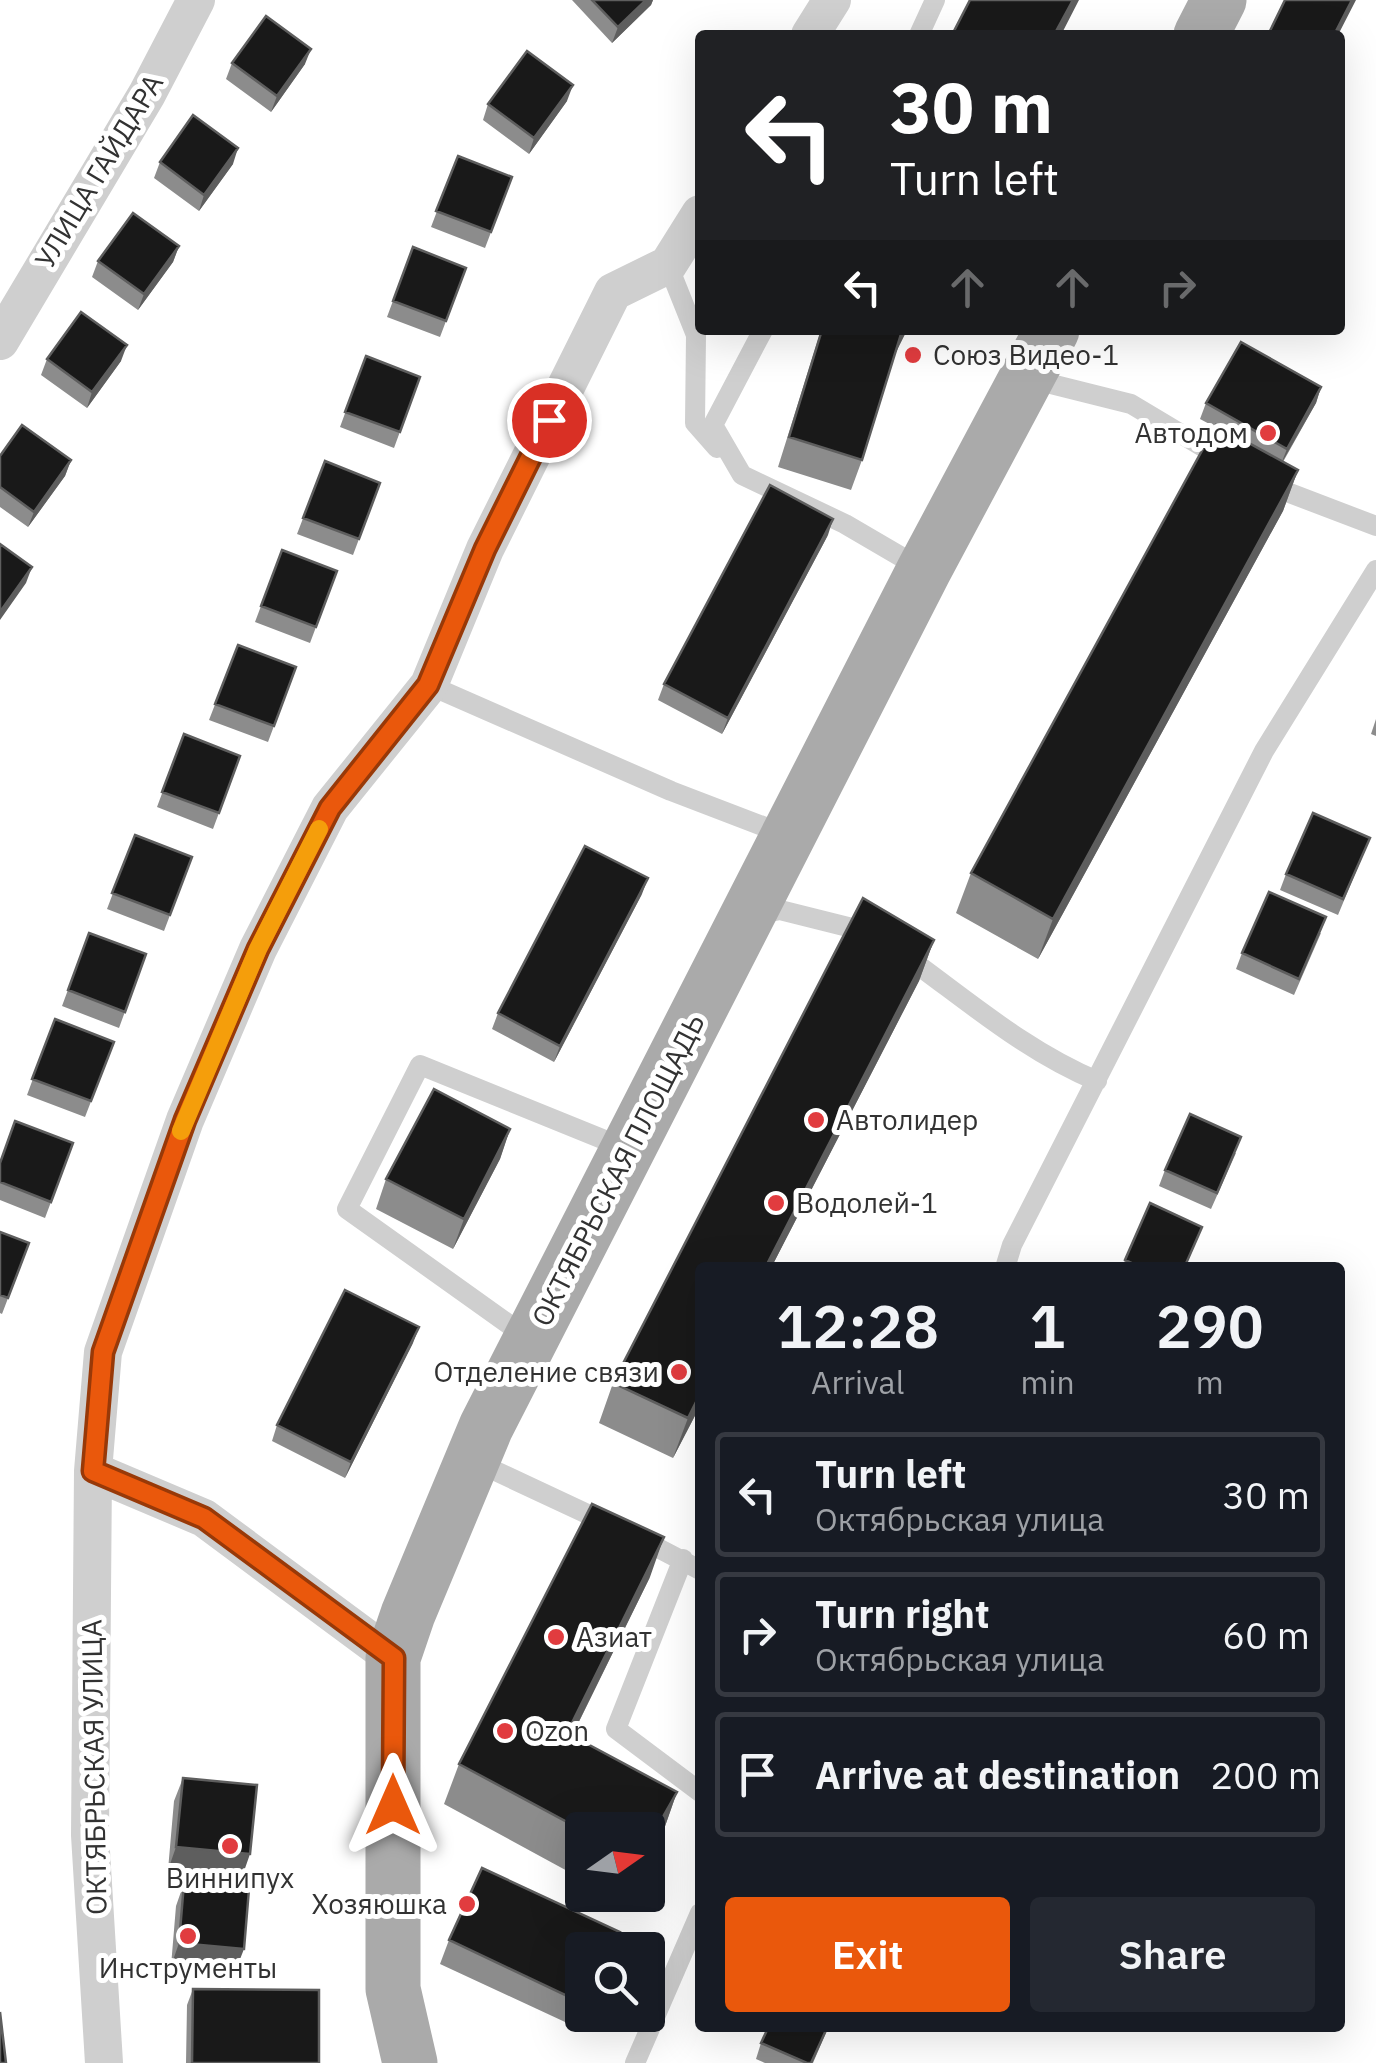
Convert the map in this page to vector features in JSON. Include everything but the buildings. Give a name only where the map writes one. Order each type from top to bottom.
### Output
[{"type":"main road","points":[[1204,30],[1219,0]]},
{"type":"main road","name":"ОКТЯБРЬСКАЯ ПЛОЩАДЬ","points":[[410,2063],[393,1989],[394,1658],[408,1614],[472,1460],[530,1340],[924,570],[1050,335]]},
{"type":"street","name":"УЛИЦА ГАЙДАРА","points":[[0,340],[147,94],[196,0]]},
{"type":"street","points":[[813,30],[832,0]]},
{"type":"street","points":[[668,265],[695,222]]},
{"type":"street","name":"ОКТЯБРЬСКАЯ УЛИЦА","points":[[104,2063],[90,1835],[93,1471],[103,1352],[185,1120],[258,949],[330,808],[428,685],[485,549],[613,292],[668,265]]},
{"type":"street","points":[[93,1471],[204,1518],[394,1658]]},
{"type":"lane","points":[[921,30],[936,0]]},
{"type":"lane","points":[[668,265],[695,332]]},
{"type":"lane","points":[[696,335],[695,423],[742,475],[846,524],[924,570]]},
{"type":"lane","points":[[742,475],[713,425],[760,335]]},
{"type":"lane","points":[[1028,379],[1131,404],[1262,482],[1376,526]]},
{"type":"lane","points":[[1006,1262],[1264,751],[1376,570]]},
{"type":"lane","points":[[428,685],[788,836]]},
{"type":"lane","points":[[748,917],[780,910],[874,933],[1006,1032],[1062,1067],[1097,1081]]},
{"type":"lane","points":[[530,1340],[348,1209],[420,1065],[628,1149]]},
{"type":"lane","points":[[472,1460],[691,1565],[616,1729],[695,1788]]},
{"type":"lane","points":[[636,2063],[695,1925]]},
{"type":"slow traffic","points":[[181,1131],[258,949],[319,829]]},
{"type":"place","name":"Союз Видео-1","points":[[913,355]]},
{"type":"place","name":"Автодом","points":[[1268,433]]},
{"type":"place","name":"Автолидер","points":[[816,1120]]},
{"type":"place","name":"Водолей-1","points":[[776,1203]]},
{"type":"place","name":"Отделение связи","points":[[679,1372]]},
{"type":"place","name":"Азиат","points":[[556,1637]]},
{"type":"place","name":"Ozon","points":[[505,1731]]},
{"type":"place","name":"Виннипух","points":[[230,1846]]},
{"type":"place","name":"Хозяюшка","points":[[467,1904]]},
{"type":"place","name":"Инструменты","points":[[188,1936]]},
{"type":"route","points":[[393,1805],[394,1658],[204,1518],[93,1471],[103,1352],[185,1120],[258,949],[330,808],[428,685],[485,549],[549,420]]}]
